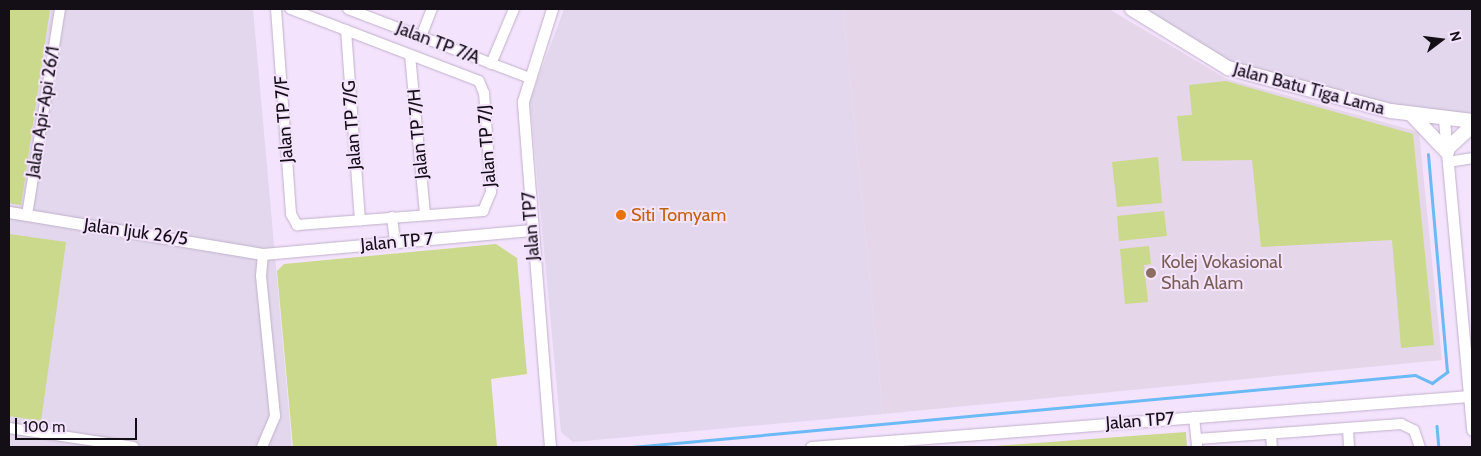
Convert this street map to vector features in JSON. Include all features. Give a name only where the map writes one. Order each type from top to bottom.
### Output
[{"type":"main road","name":"Jalan Batu Tiga Lama","points":[[1132,9],[1228,68],[1412,115],[1472,122]]},
{"type":"main road","points":[[1412,115],[1447,154],[1472,126]]},
{"type":"street","name":"Jalan Api-Api 26/1","points":[[28,215],[60,9]]},
{"type":"street","name":"Jalan TP 7/F","points":[[276,9],[291,214],[300,226],[360,220]]},
{"type":"street","points":[[290,9],[410,55]]},
{"type":"street","name":"Jalan TP 7/A","points":[[350,9],[527,78]]},
{"type":"street","points":[[421,37],[432,9]]},
{"type":"street","points":[[491,64],[514,9]]},
{"type":"street","name":"Jalan TP7","points":[[550,447],[522,101],[527,78],[552,9]]},
{"type":"street","name":"Jalan TP 7/G","points":[[346,30],[360,220]]},
{"type":"street","name":"Jalan TP 7/J","points":[[410,55],[479,81],[484,93],[491,192],[483,211],[425,214]]},
{"type":"street","name":"Jalan TP 7/H","points":[[410,55],[425,214]]},
{"type":"street","points":[[1444,120],[1470,390],[1472,430]]},
{"type":"street","points":[[1447,154],[1472,158]]},
{"type":"street","name":"Jalan Ijuk 26/5","points":[[9,212],[263,254]]},
{"type":"street","points":[[360,220],[425,214]]},
{"type":"street","points":[[392,217],[395,242]]},
{"type":"street","name":"Jalan TP 7","points":[[263,254],[531,230]]},
{"type":"street","points":[[262,447],[275,416],[261,276],[263,254]]},
{"type":"street","name":"Jalan TP7","points":[[811,447],[870,445],[901,440],[1194,417],[1470,390]]},
{"type":"street","points":[[1194,417],[1197,443],[1271,434],[1401,424],[1414,430],[1420,447]]},
{"type":"street","points":[[9,428],[134,447]]},
{"type":"street","points":[[1348,428],[1350,447]]},
{"type":"street","points":[[1271,434],[1272,447]]},
{"type":"street","points":[[890,447],[901,440]]},
{"type":"shaded area","points":[[9,9],[253,9],[292,447],[9,447]]},
{"type":"shaded area","points":[[564,9],[843,9],[883,414],[573,442],[561,432],[530,100]]},
{"type":"shaded area","name":"Kolej Vokasional Shah Alam","points":[[843,9],[1109,9],[1227,79],[1419,132],[1442,360],[883,414]]},
{"type":"shaded area","points":[[1127,9],[1472,9],[1472,125],[1430,125],[1226,71]]},
{"type":"green space","points":[[9,9],[50,9],[21,205],[9,203]]},
{"type":"green space","points":[[1226,81],[1413,134],[1434,345],[1401,348],[1392,240],[1261,247],[1252,160],[1182,161],[1177,116],[1192,115],[1189,85]]},
{"type":"green space","points":[[1158,157],[1162,203],[1117,207],[1112,162]]},
{"type":"green space","points":[[1164,211],[1167,236],[1119,241],[1117,216]]},
{"type":"green space","points":[[9,234],[66,242],[41,421],[9,416]]},
{"type":"green space","points":[[496,244],[517,258],[527,374],[491,379],[497,447],[293,447],[277,271],[284,264]]},
{"type":"green space","points":[[1149,246],[1151,264],[1144,265],[1148,302],[1125,304],[1120,249]]},
{"type":"green space","points":[[1186,432],[1187,447],[981,447]]},
{"type":"waterway","points":[[632,447],[1415,375],[1432,383],[1447,372],[1428,155]]},
{"type":"waterway","points":[[1437,426],[1439,447]]},
{"type":"place","name":"Siti Tomyam","points":[[621,215]]},
{"type":"place","name":"Kolej Vokasional Shah Alam","points":[[1151,273]]}]
